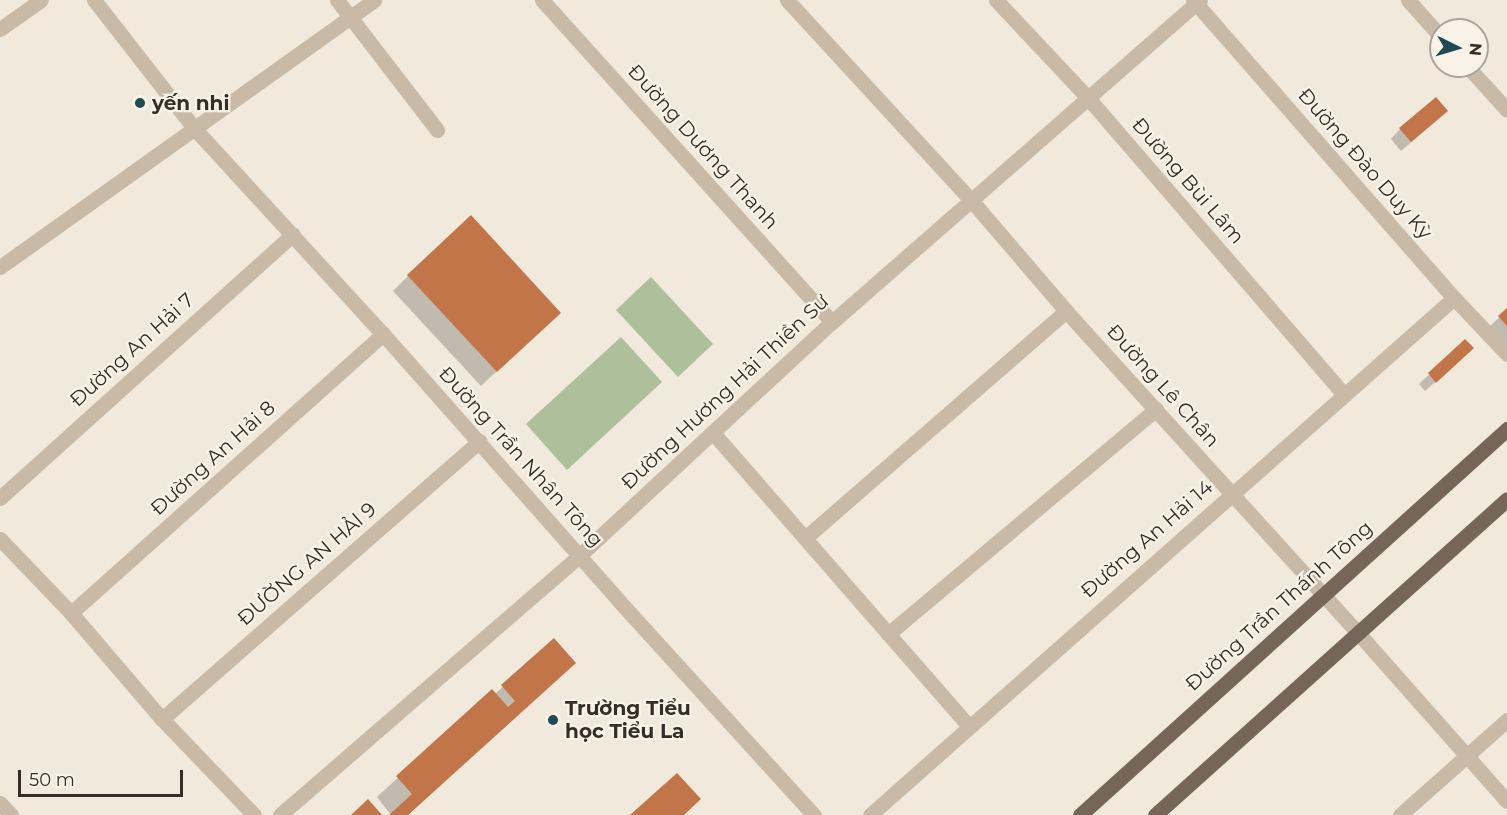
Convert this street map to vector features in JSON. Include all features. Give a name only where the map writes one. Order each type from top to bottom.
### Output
[{"type":"main road","name":"Đường Trần Thánh Tông","points":[[1080,815],[1507,429]]},
{"type":"main road","points":[[1155,815],[1507,499]]},
{"type":"street","points":[[0,29],[41,0]]},
{"type":"street","name":"Đường Trần Nhân Tông","points":[[93,0],[194,128],[480,441],[814,815]]},
{"type":"street","points":[[338,0],[437,130]]},
{"type":"street","points":[[0,267],[374,0]]},
{"type":"street","name":"Đường Dương Thanh","points":[[542,0],[832,322]]},
{"type":"street","name":"Đường Lê Chân","points":[[787,0],[971,200],[1066,311],[1507,801]]},
{"type":"street","name":"Đường Bùi Lâm","points":[[996,0],[1088,98],[1343,393]]},
{"type":"street","points":[[1408,0],[1429,24]]},
{"type":"street","name":"Đường Hương Hải Thiền Sư","points":[[280,815],[580,555],[714,434],[832,322],[1196,1]]},
{"type":"street","name":"Đường Đào Duy Kỳ","points":[[1196,1],[1454,298],[1507,354]]},
{"type":"street","points":[[1478,78],[1507,110]]},
{"type":"street","name":"Đường An Hải 7","points":[[0,498],[293,234]]},
{"type":"street","name":"Đường An Hải 14","points":[[870,815],[968,725],[1343,393],[1454,298]]},
{"type":"street","points":[[805,538],[1066,311]]},
{"type":"street","name":"Đường An Hải 8","points":[[70,613],[383,334]]},
{"type":"street","points":[[888,633],[1156,409]]},
{"type":"street","points":[[714,434],[968,725]]},
{"type":"street","name":"ĐƯỜNG AN HẢl 9","points":[[162,719],[480,441]]},
{"type":"street","points":[[0,539],[70,613],[162,719],[254,815]]},
{"type":"street","points":[[1400,815],[1507,720]]},
{"type":"street","points":[[0,803],[12,815]]},
{"type":"green space","points":[[651,277],[713,344],[678,377],[616,310]]},
{"type":"green space","points":[[621,337],[662,382],[567,470],[526,424]]},
{"type":"building","points":[[1436,97],[1448,111],[1411,142],[1399,128]]},
{"type":"building","points":[[471,215],[561,313],[497,372],[407,275]]},
{"type":"building","points":[[1507,308],[1507,326],[1498,316]]},
{"type":"building","points":[[1465,339],[1474,348],[1436,383],[1428,373]]},
{"type":"building","points":[[554,638],[576,663],[408,815],[389,815],[412,794],[396,776],[492,689],[508,707],[515,701],[501,685]]},
{"type":"building","points":[[677,773],[701,799],[684,815],[630,815]]},
{"type":"building","points":[[368,799],[382,815],[351,815]]},
{"type":"place","name":"yến nhi","points":[[140,103]]},
{"type":"place","name":"Trường Tiểu học Tiểu La","points":[[553,720]]}]
